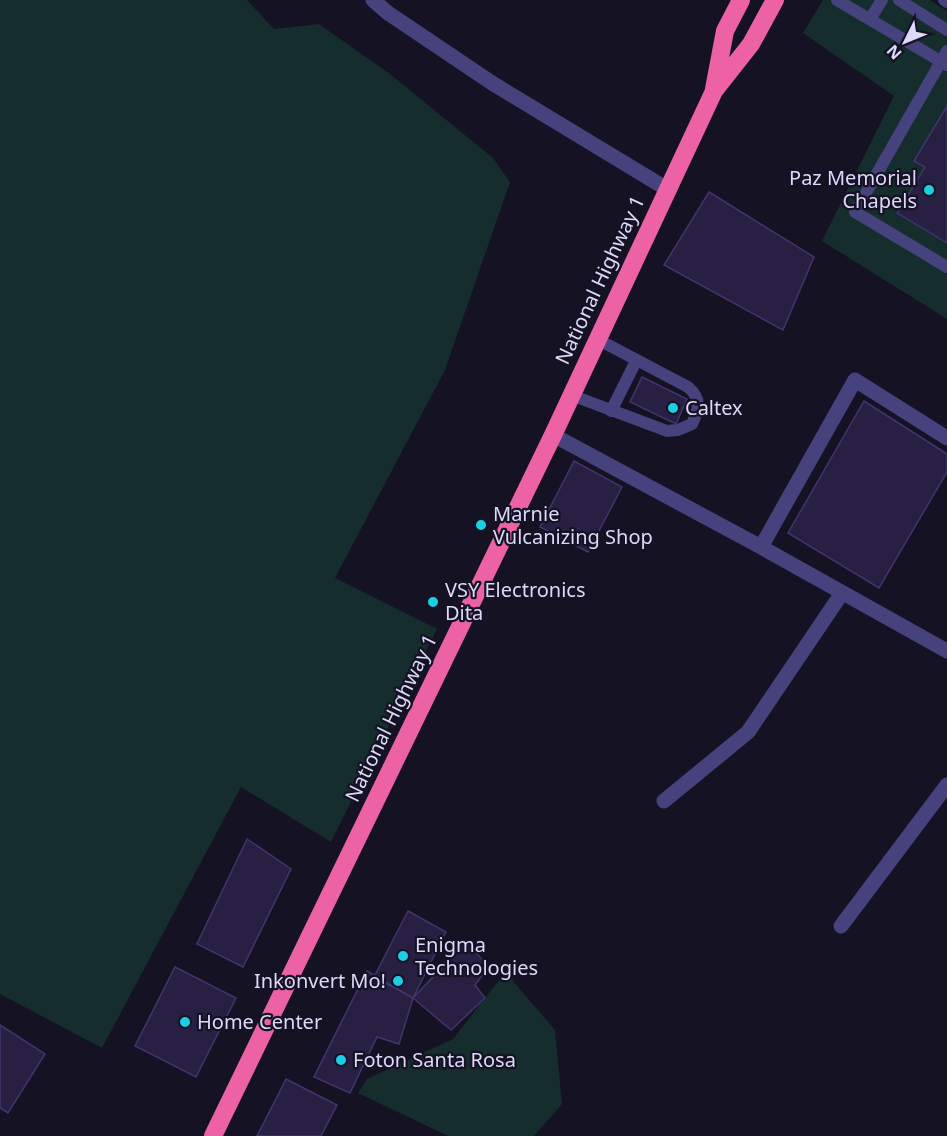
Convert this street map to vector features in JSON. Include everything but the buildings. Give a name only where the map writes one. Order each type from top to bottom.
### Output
[{"type":"highway","name":"National Highway 1","points":[[714,91],[725,31],[741,0]]},
{"type":"highway","name":"National Highway 1","points":[[213,1136],[553,435],[714,91],[751,44],[775,0]]},
{"type":"street","points":[[373,0],[388,13],[492,83],[667,189]]},
{"type":"street","points":[[761,547],[855,380],[947,438]]},
{"type":"street","points":[[553,435],[947,651]]},
{"type":"street","points":[[664,801],[748,732],[842,593]]},
{"type":"street","points":[[840,926],[947,785]]},
{"type":"lane","points":[[837,0],[945,59],[855,212],[947,267]]},
{"type":"lane","points":[[870,19],[882,0]]},
{"type":"lane","points":[[899,0],[947,30]]},
{"type":"lane","points":[[571,395],[667,430],[684,428],[692,424],[699,407],[694,392],[680,382],[597,339]]},
{"type":"lane","points":[[611,411],[636,361]]},
{"type":"green space","points":[[0,0],[247,0],[274,29],[319,24],[390,74],[493,158],[510,182],[445,370],[335,578],[437,629],[331,842],[241,787],[102,1048],[0,994]]},
{"type":"green space","points":[[823,0],[930,0],[947,11],[947,319],[822,241],[894,96],[803,33]]},
{"type":"green space","points":[[510,966],[513,981],[555,1030],[562,1104],[534,1136],[448,1136],[358,1093],[367,1079],[453,1039]]},
{"type":"place","name":"Paz Memorial Chapels","points":[[929,190]]},
{"type":"place","name":"Caltex","points":[[673,408]]},
{"type":"place","name":"Marnie Vulcanizing Shop","points":[[481,525]]},
{"type":"place","name":"VSY Electronics Dita","points":[[433,602]]},
{"type":"place","name":"Enigma Technologies","points":[[403,956]]},
{"type":"place","name":"Inkonvert Mo!","points":[[398,981]]},
{"type":"place","name":"Home Center","points":[[185,1022]]},
{"type":"place","name":"Foton Santa Rosa","points":[[341,1060]]}]
